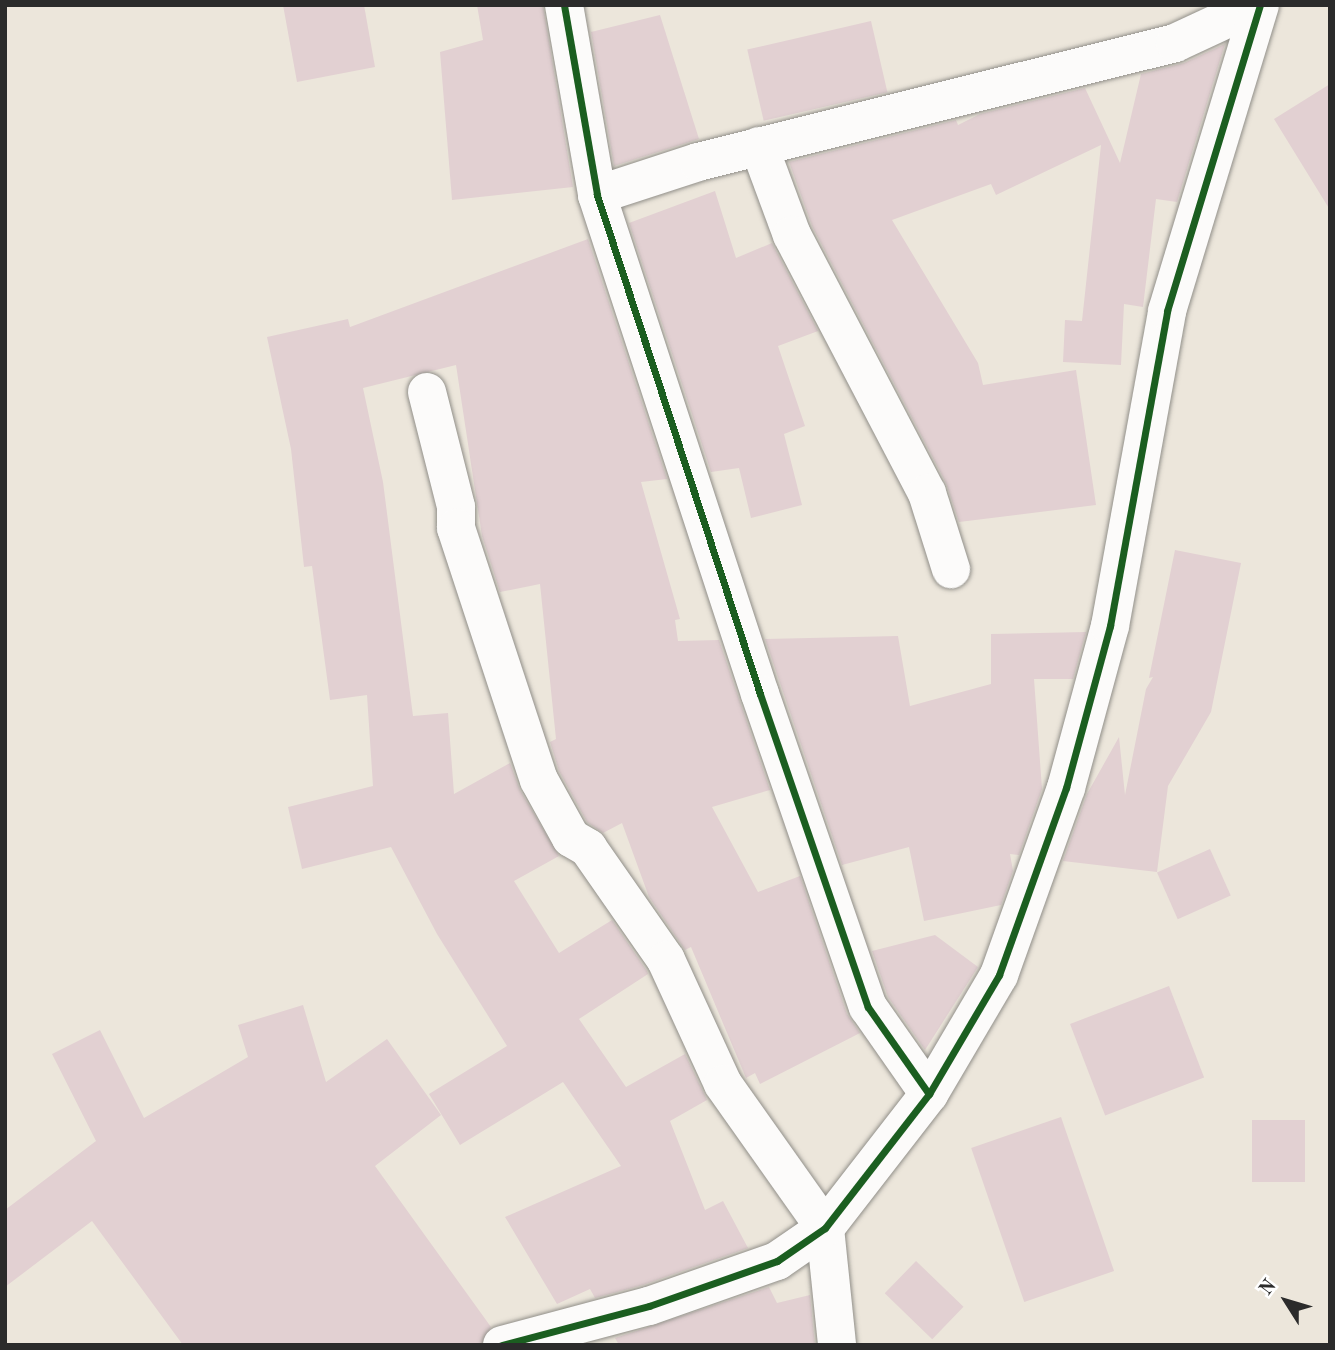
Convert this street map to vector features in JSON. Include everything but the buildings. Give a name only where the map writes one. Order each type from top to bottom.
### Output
[{"type":"street","points":[[564,5],[597,195],[760,694],[868,1007],[929,1094]]},
{"type":"street","points":[[597,195],[759,146],[1175,43],[1258,5]]},
{"type":"street","points":[[502,1345],[649,1306],[777,1261],[825,1228],[929,1094],[999,975],[1066,788],[1110,626],[1167,311],[1258,5]]},
{"type":"street","points":[[759,146],[792,235],[927,493],[951,569]]},
{"type":"street","points":[[426,392],[456,508],[456,528],[539,780],[571,838],[588,848],[666,960],[723,1084],[825,1228],[837,1345]]},
{"type":"cycle path","points":[[564,5],[597,195],[760,694],[868,1007],[929,1094]]},
{"type":"cycle path","points":[[502,1345],[649,1306],[777,1261],[825,1228],[929,1094],[999,975],[1066,788],[1110,626],[1167,311],[1260,5]]}]
